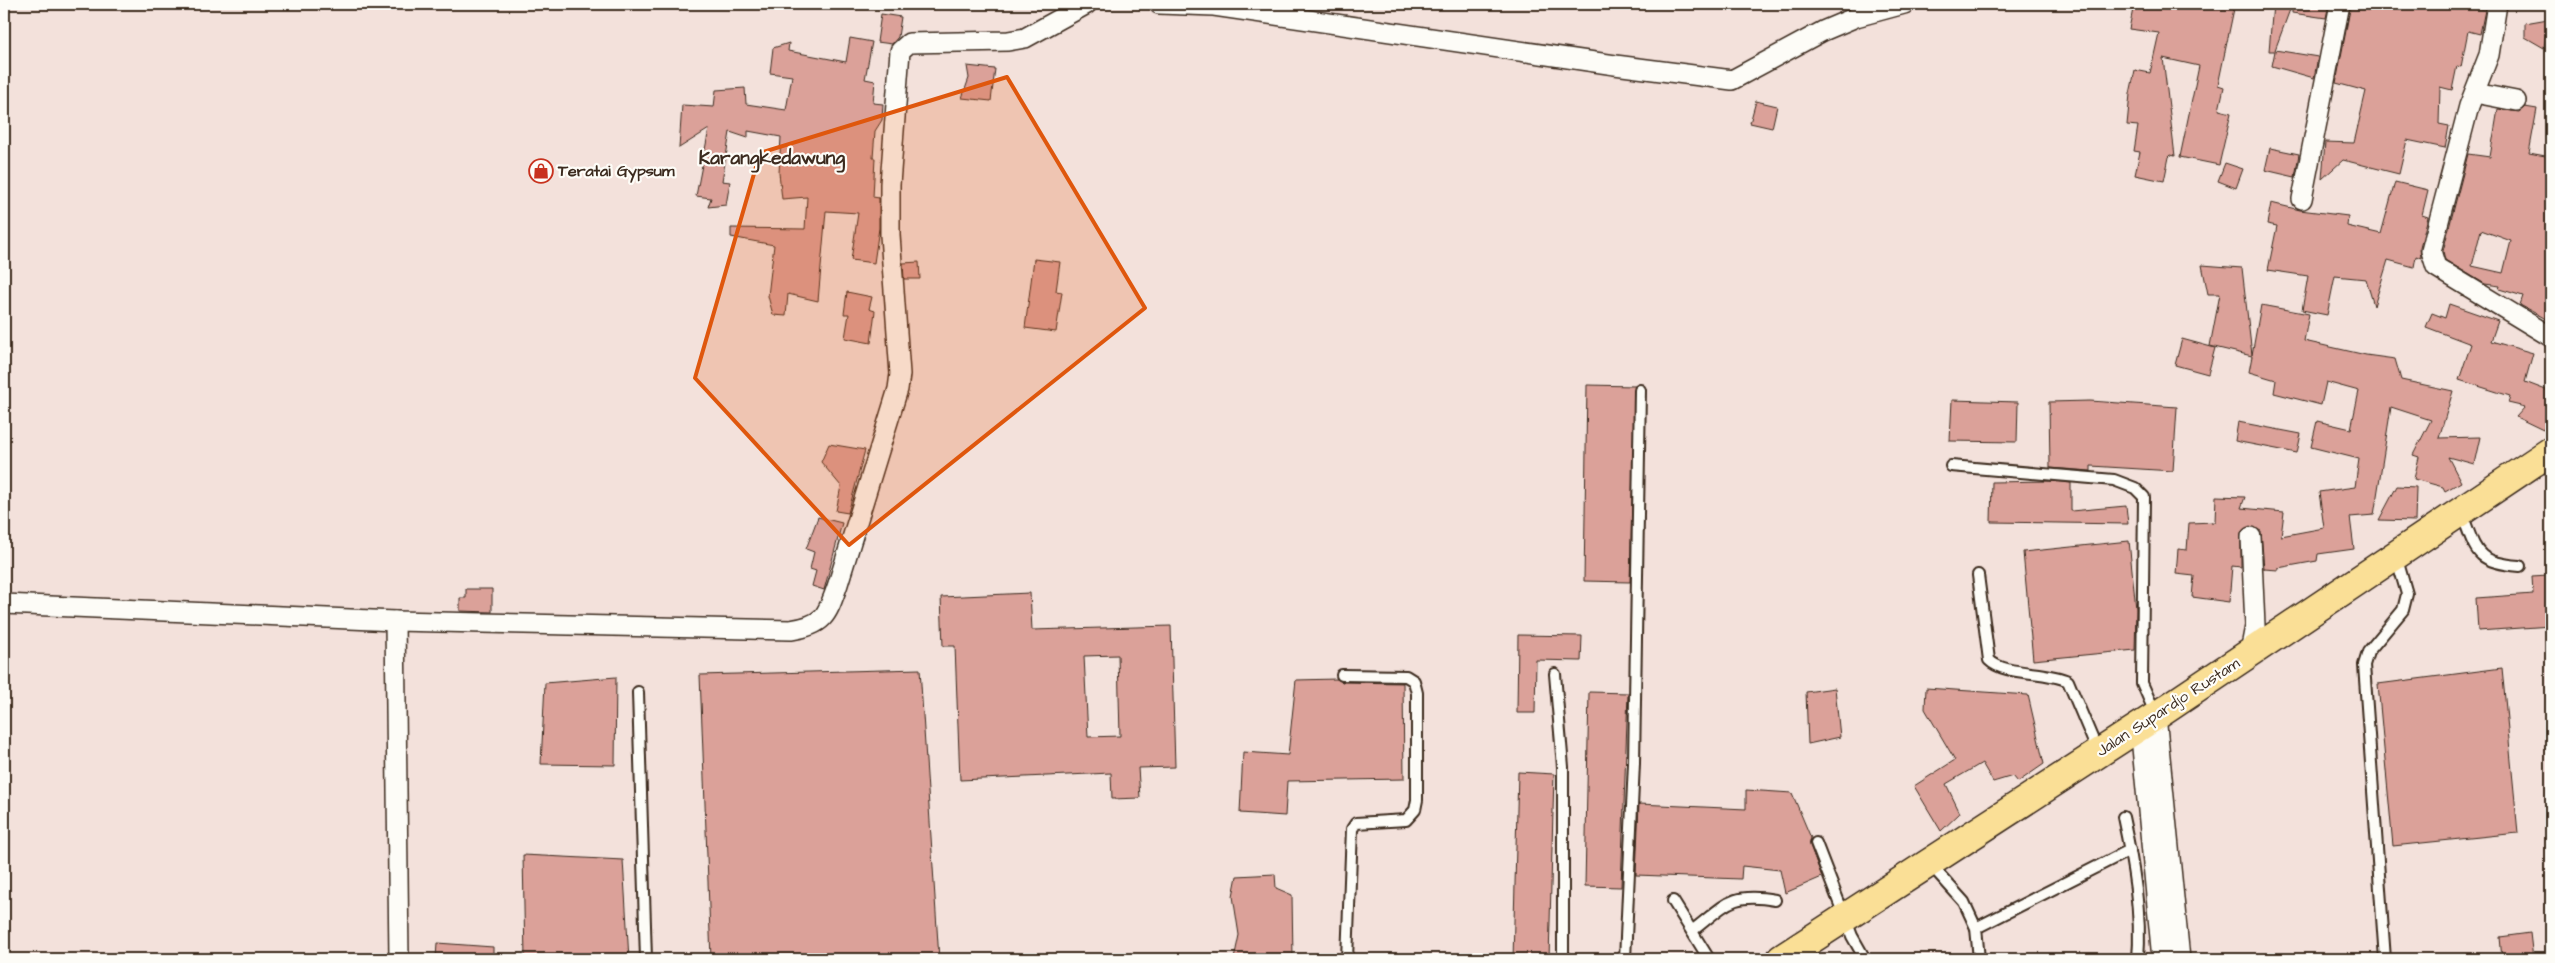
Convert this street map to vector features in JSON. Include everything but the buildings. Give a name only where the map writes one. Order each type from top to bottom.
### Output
[{"type":"highway","name":"Jalan Supardjo Rustam","points":[[1781,959],[2148,721],[2551,451]]},
{"type":"street","points":[[4,604],[395,621],[791,630],[808,628],[822,620],[829,610],[900,374],[890,235],[890,184],[900,51],[909,43],[1008,41],[1025,38],[1087,4]]},
{"type":"street","points":[[1158,4],[1214,6],[1615,65],[1732,80],[1824,31],[1856,17],[1904,4]]},
{"type":"street","points":[[2302,199],[2340,4]]},
{"type":"street","points":[[2497,4],[2489,55],[2474,94],[2431,251],[2432,259],[2436,267],[2445,273],[2551,337]]},
{"type":"street","points":[[2474,94],[2516,101]]},
{"type":"street","points":[[2551,451],[2551,468]]},
{"type":"street","points":[[2250,652],[2255,626],[2251,537]]},
{"type":"street","points":[[395,621],[399,959]]},
{"type":"street","points":[[2148,721],[2162,959]]},
{"type":"street","points":[[2148,721],[2180,959]]},
{"type":"lane","points":[[1625,959],[1634,763],[1640,390]]},
{"type":"lane","points":[[1951,466],[2114,480],[2135,488],[2144,497],[2142,683],[2148,721]]},
{"type":"lane","points":[[2461,511],[2475,550],[2484,558],[2499,564],[2520,566]]},
{"type":"lane","points":[[2385,959],[2364,665],[2368,652],[2403,610],[2407,594],[2396,555]]},
{"type":"lane","points":[[1978,574],[1989,660],[2000,668],[2048,674],[2068,681],[2098,753]]},
{"type":"lane","points":[[1555,674],[1563,767],[1563,959]]},
{"type":"lane","points":[[1342,675],[1406,676],[1414,681],[1417,693],[1417,800],[1414,810],[1406,820],[1356,823],[1352,829],[1347,959]]},
{"type":"lane","points":[[638,692],[646,959]]},
{"type":"lane","points":[[2123,817],[2130,850],[2140,937],[2138,959]]},
{"type":"lane","points":[[1816,843],[1846,916],[1852,936],[1865,959]]},
{"type":"lane","points":[[1976,928],[2130,850]]},
{"type":"lane","points":[[1929,863],[1964,902],[1976,928],[1979,959]]},
{"type":"lane","points":[[1692,931],[1735,898],[1751,896],[1775,900]]},
{"type":"lane","points":[[1673,901],[1709,959]]},
{"type":"highlighted area","points":[[1007,77],[1145,308],[849,545],[695,378],[760,153]]},
{"type":"place","name":"Teratai Gypsum","points":[[541,171]]},
{"type":"district","name":"Karangkedawung","points":[[772,158]]}]
